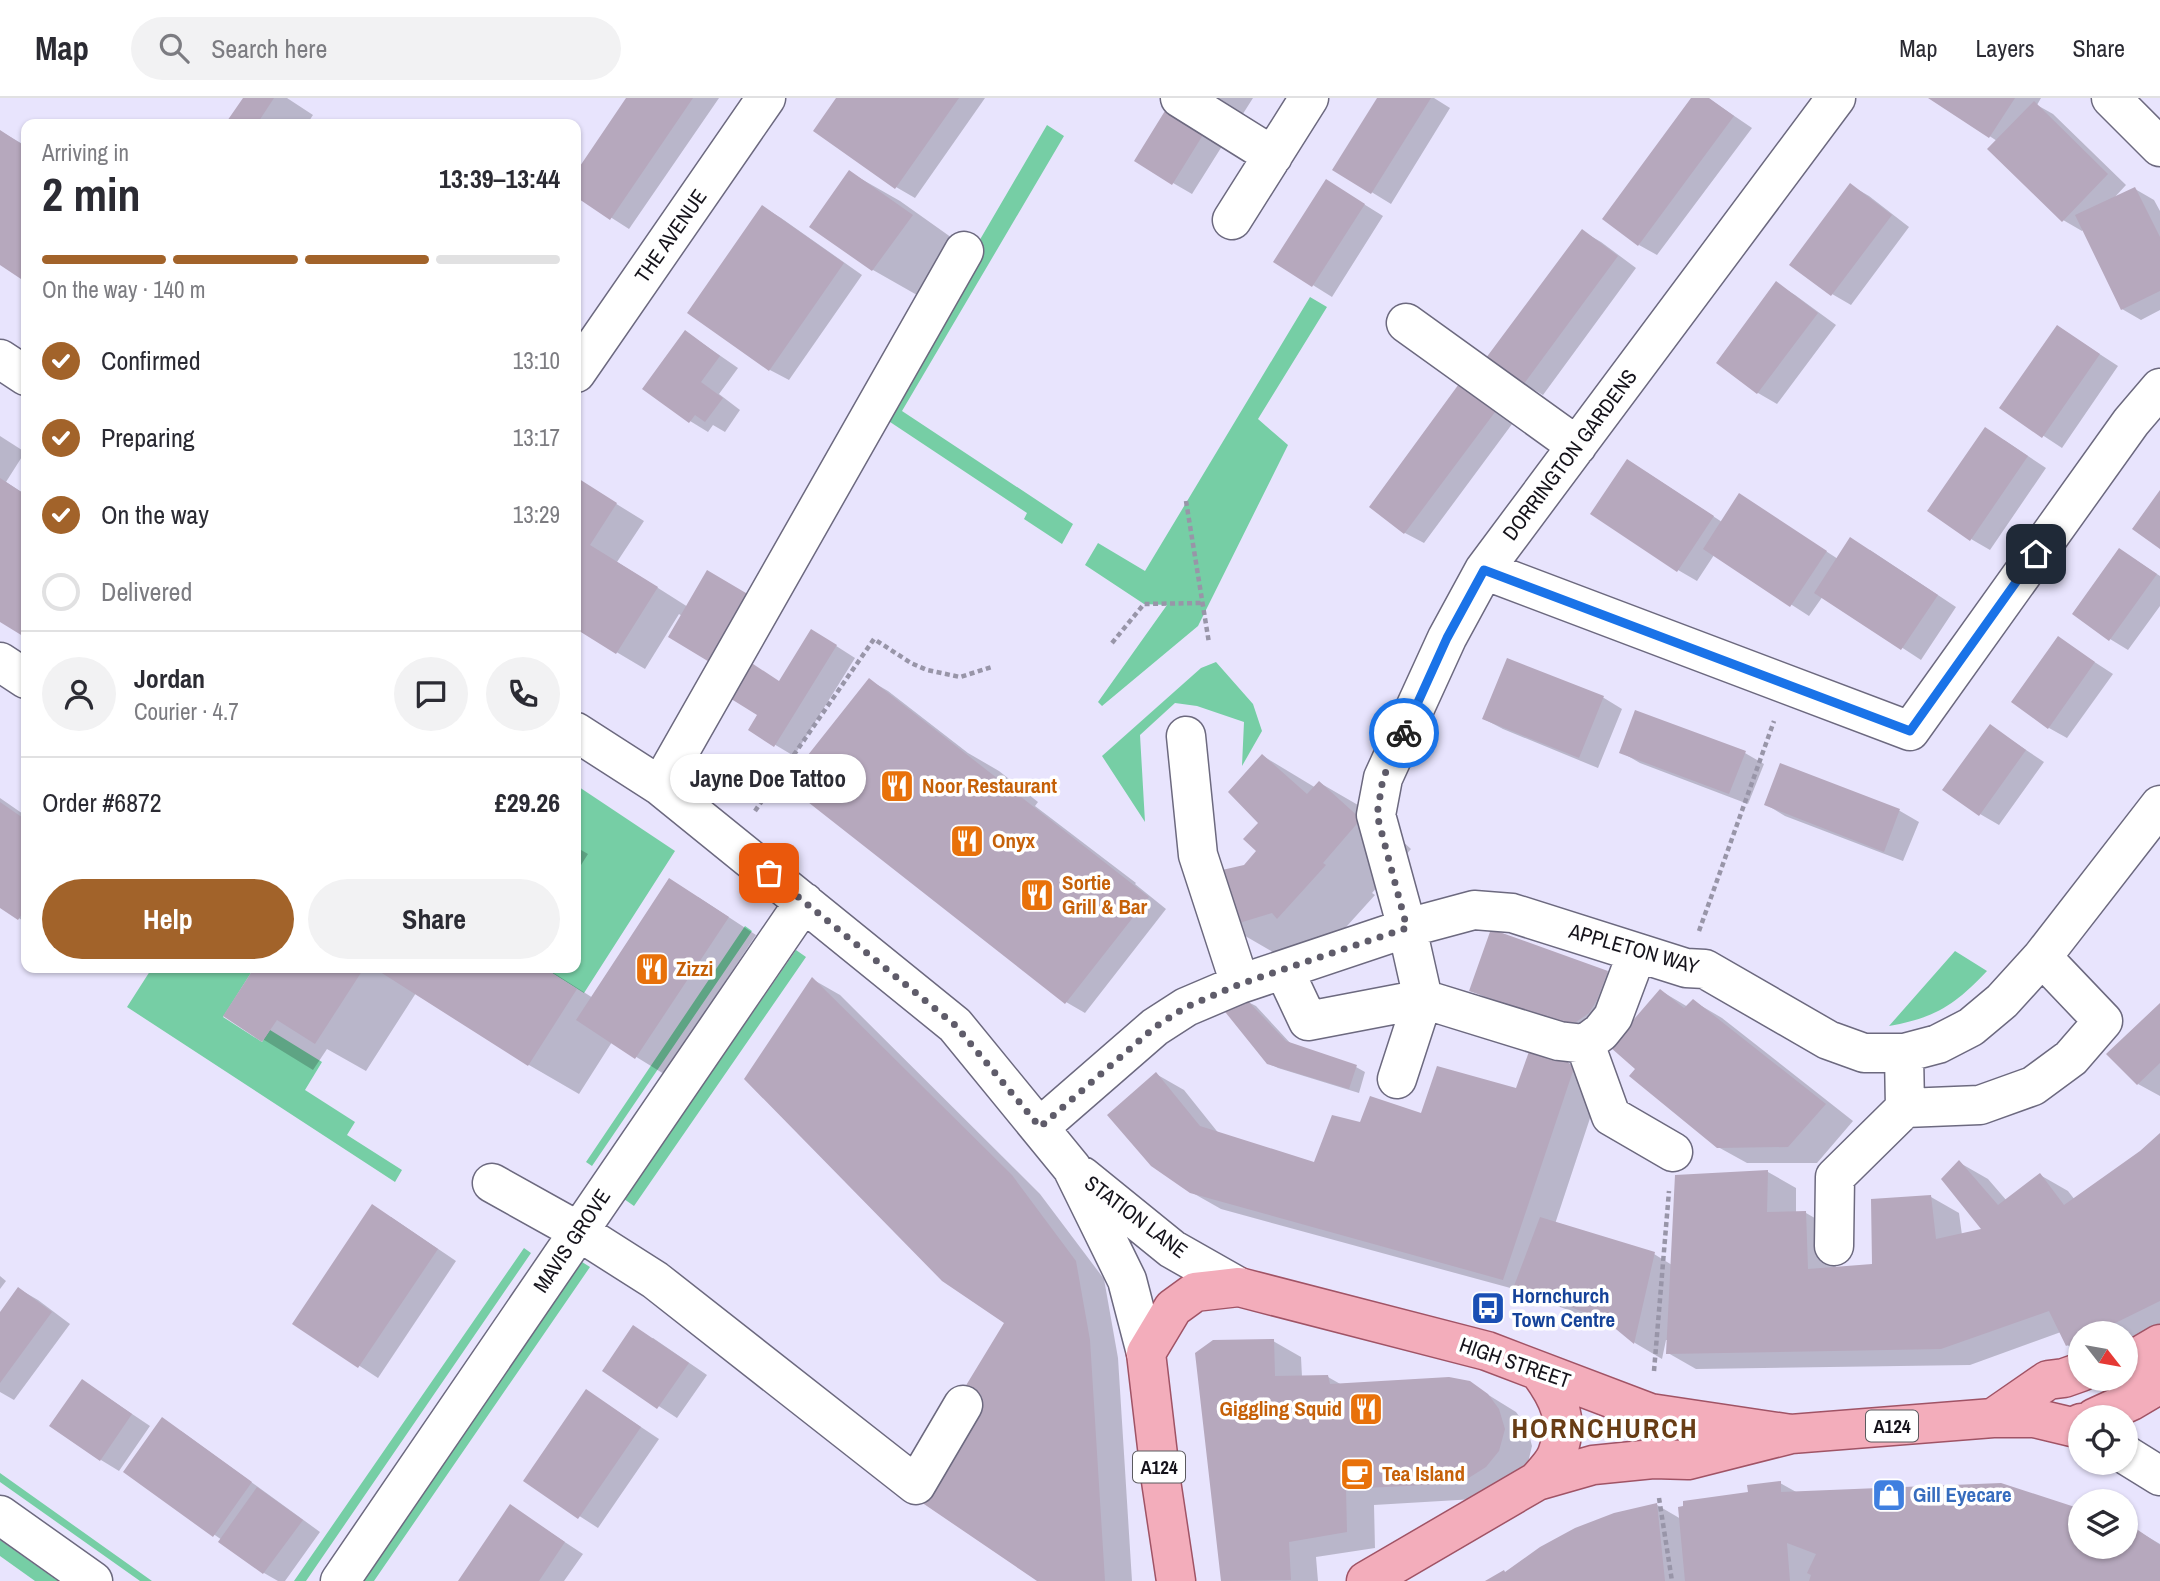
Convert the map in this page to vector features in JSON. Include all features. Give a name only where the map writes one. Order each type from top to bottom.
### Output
[{"type":"main road","name":"HIGH STREET","points":[[1239,1287],[1478,1348],[1650,1413],[1791,1434]]},
{"type":"main road","name":"A124","points":[[1146,1353],[1173,1308],[1195,1292],[1239,1287]]},
{"type":"main road","points":[[2138,1357],[2160,1344]]},
{"type":"main road","name":"STATION LANE","points":[[1146,1353],[1176,1581]]},
{"type":"main road","name":"A124","points":[[1537,1481],[1557,1456],[1563,1427],[1557,1396],[1539,1371]]},
{"type":"main road","points":[[1993,1418],[2048,1380],[2068,1377]]},
{"type":"main road","name":"HIGH STREET","points":[[2123,1405],[2160,1384]]},
{"type":"main road","name":"HIGH STREET","points":[[1366,1581],[1537,1481],[1593,1465],[1653,1459],[1688,1460],[1791,1434],[1993,1418],[2068,1423]]},
{"type":"street","name":"THE AVENUE","points":[[581,366],[766,98]]},
{"type":"street","points":[[1180,98],[1273,156]]},
{"type":"street","points":[[1232,220],[1309,98]]},
{"type":"street","name":"DORRINGTON GARDENS","points":[[1423,999],[1377,815],[1383,778],[1447,638],[1484,570],[1836,98]]},
{"type":"street","points":[[2111,98],[2160,147]]},
{"type":"street","points":[[660,786],[964,251]]},
{"type":"street","points":[[1406,323],[1577,446]]},
{"type":"street","points":[[0,359],[21,373]]},
{"type":"street","points":[[1484,570],[1910,731],[2131,422],[2160,388]]},
{"type":"street","points":[[0,662],[21,676]]},
{"type":"street","name":"STATION LANE","points":[[581,735],[660,786],[955,1025],[1072,1168],[1127,1280],[1146,1353]]},
{"type":"street","points":[[1186,736],[1198,855],[1240,984]]},
{"type":"street","name":"APPLETON WAY","points":[[1040,1127],[1155,1027],[1186,1007],[1240,984],[1407,928],[1474,910],[1512,913],[1686,968],[1705,969],[1828,1040],[1864,1053],[1904,1053],[1938,1044],[1971,1027],[2002,1001],[2153,830]]},
{"type":"street","name":"MAVIS GROVE","points":[[340,1581],[804,902]]},
{"type":"street","points":[[1283,970],[1307,1021],[1423,999],[1559,1041],[1585,1044],[1601,1032],[1614,1017],[1637,953]]},
{"type":"street","points":[[1833,1246],[1835,1177],[1905,1108],[1980,1105],[2033,1086],[2071,1058],[2103,1021],[2042,957]]},
{"type":"street","points":[[1397,1079],[1423,999]]},
{"type":"street","points":[[1585,1044],[1611,1116],[1673,1152]]},
{"type":"street","points":[[1904,1053],[1905,1108]]},
{"type":"street","name":"STATION LANE","points":[[1072,1168],[1172,1249],[1239,1287]]},
{"type":"street","points":[[492,1183],[578,1231],[655,1280],[916,1485],[963,1405]]},
{"type":"street","points":[[2138,1462],[2160,1476]]},
{"type":"street","points":[[0,1515],[93,1581]]},
{"type":"path","points":[[1186,501],[1209,643]]},
{"type":"path","points":[[1112,643],[1144,604],[1201,603]]},
{"type":"path","points":[[733,844],[874,639],[927,670],[960,677],[992,667]]},
{"type":"path","points":[[1686,968],[1787,685]]},
{"type":"path","points":[[1650,1413],[1673,1152]]},
{"type":"path","points":[[1653,1459],[1672,1581]]},
{"type":"green space","points":[[1047,125],[1064,136],[902,411],[1073,524],[1062,544],[1024,519],[1027,513],[878,414]]},
{"type":"green space","points":[[1310,297],[1327,307],[1258,419],[1288,445],[1198,626],[1102,706],[1098,702],[1167,605],[1144,604],[1085,565],[1098,543],[1145,571]]},
{"type":"green space","points":[[1216,662],[1253,704],[1262,731],[1242,766],[1244,722],[1197,706],[1175,703],[1140,735],[1145,822],[1102,756],[1201,668]]},
{"type":"green space","points":[[581,788],[675,851],[584,993],[552,973],[581,973]]},
{"type":"green space","points":[[745,926],[752,931],[592,1166],[586,1162]]},
{"type":"green space","points":[[796,950],[806,957],[634,1206],[624,1199]]},
{"type":"green space","points":[[1955,951],[1987,971],[1965,993],[1943,1008],[1919,1019],[1889,1026]]},
{"type":"green space","points":[[149,973],[251,973],[223,1017],[262,1042],[270,1030],[322,1062],[305,1090],[355,1122],[347,1135],[402,1170],[395,1182],[127,1007]]},
{"type":"green space","points":[[524,1248],[531,1253],[306,1581],[294,1581]]},
{"type":"green space","points":[[582,1262],[590,1267],[374,1581],[362,1581]]},
{"type":"green space","points":[[0,1473],[152,1581],[140,1581],[0,1482]]},
{"type":"green space","points":[[0,1540],[58,1581],[35,1581],[0,1556]]},
{"type":"building","points":[[243,98],[274,98],[260,119],[228,119]]},
{"type":"building","points":[[626,98],[693,98],[610,220],[581,200],[581,165]]},
{"type":"building","points":[[836,98],[959,98],[895,189],[813,131]]},
{"type":"building","points":[[1377,98],[1431,98],[1371,194],[1332,170]]},
{"type":"building","points":[[1691,98],[1709,98],[1734,116],[1638,246],[1602,219]]},
{"type":"building","points":[[1928,98],[2015,98],[1989,138]]},
{"type":"building","points":[[2034,101],[2108,174],[2062,222],[1987,149]]},
{"type":"building","points":[[1168,106],[1206,130],[1172,185],[1134,161]]},
{"type":"building","points":[[0,130],[21,144],[21,279],[0,265]]},
{"type":"building","points":[[849,170],[913,215],[872,271],[809,227]]},
{"type":"building","points":[[1326,179],[1365,204],[1312,287],[1273,262]]},
{"type":"building","points":[[1850,183],[1892,215],[1831,296],[1789,265]]},
{"type":"building","points":[[2135,187],[2160,237],[2160,291],[2121,310],[2075,215]]},
{"type":"building","points":[[762,205],[844,263],[769,371],[687,313]]},
{"type":"building","points":[[1582,229],[1618,256],[1523,385],[1486,358]]},
{"type":"building","points":[[1776,281],[1818,313],[1757,394],[1716,363]]},
{"type":"building","points":[[2057,325],[2100,354],[2042,438],[1999,408]]},
{"type":"building","points":[[685,330],[720,356],[701,382],[723,398],[705,422],[695,415],[689,423],[642,389]]},
{"type":"building","points":[[1464,377],[1501,404],[1404,534],[1369,507]]},
{"type":"building","points":[[1985,427],[2028,456],[1970,541],[1927,511]]},
{"type":"building","points":[[1627,459],[1714,516],[1677,572],[1590,514]]},
{"type":"building","points":[[0,478],[21,492],[21,635],[0,622]]},
{"type":"building","points":[[581,480],[617,503],[590,545],[658,587],[616,654],[581,632]]},
{"type":"building","points":[[2160,490],[2160,549],[2132,529]]},
{"type":"building","points":[[1739,493],[1827,551],[1790,607],[1703,549]]},
{"type":"building","points":[[1850,537],[1938,595],[1901,650],[1814,593]]},
{"type":"building","points":[[2119,548],[2157,574],[2109,641],[2072,614]]},
{"type":"building","points":[[707,570],[751,596],[711,663],[668,637]]},
{"type":"building","points":[[811,629],[837,645],[774,747],[748,730],[757,715],[728,697],[750,662],[779,681]]},
{"type":"building","points":[[2058,636],[2095,662],[2048,729],[2011,702]]},
{"type":"building","points":[[1507,658],[1604,696],[1579,758],[1482,719]]},
{"type":"building","points":[[869,678],[1149,897],[1065,1004],[785,784]]},
{"type":"building","points":[[1635,710],[1746,751],[1729,794],[1619,753]]},
{"type":"building","points":[[1990,724],[2026,750],[1979,816],[1942,790]]},
{"type":"building","points":[[1262,754],[1307,794],[1319,781],[1361,819],[1323,863],[1326,865],[1277,919],[1272,913],[1226,927],[1209,873],[1244,865],[1256,851],[1243,839],[1258,823],[1228,792]]},
{"type":"building","points":[[1780,763],[1900,809],[1884,852],[1764,805]]},
{"type":"building","points":[[0,802],[21,817],[21,916],[18,920],[0,908]]},
{"type":"building","name":"Zizzi","points":[[669,878],[729,917],[635,1059],[576,1020]]},
{"type":"building","points":[[1491,929],[1608,971],[1589,1013],[1576,1022],[1561,1023],[1469,991]]},
{"type":"building","points":[[251,973],[361,973],[315,1044],[277,1020],[262,1042],[223,1016]]},
{"type":"building","points":[[382,973],[552,973],[577,989],[528,1066]]},
{"type":"building","points":[[812,977],[1012,1175],[1076,1261],[1090,1340],[1105,1581],[1037,1581],[921,1502],[962,1392],[1004,1323],[942,1281],[744,1079]]},
{"type":"building","points":[[1660,989],[1684,1008],[1693,999],[1826,1104],[1788,1147],[1717,1148],[1629,1076],[1635,1069],[1610,1047]]},
{"type":"building","points":[[1246,999],[1286,1041],[1357,1065],[1349,1089],[1267,1064],[1222,1008]]},
{"type":"building","points":[[2160,1003],[2160,1063],[2137,1085],[2106,1054]]},
{"type":"building","points":[[1531,1046],[1562,1057],[1574,1068],[1503,1280],[1190,1193],[1151,1166],[1107,1115],[1156,1072],[1200,1126],[1314,1162],[1332,1115],[1360,1122],[1370,1096],[1421,1113],[1437,1066],[1516,1088]]},
{"type":"building","points":[[2160,1133],[2160,1301],[2119,1321],[2068,1321],[2066,1346],[2049,1311],[1941,1349],[1666,1354],[1675,1175],[1768,1170],[1767,1212],[1806,1211],[1808,1269],[1872,1264],[1871,1199],[1931,1195],[1936,1239],[1981,1229],[1941,1179],[1959,1160],[1998,1205],[2040,1173],[2064,1205],[2140,1151]]},
{"type":"building","points":[[372,1204],[438,1249],[358,1368],[292,1324]]},
{"type":"building","points":[[1540,1217],[1655,1252],[1634,1344],[1605,1320],[1514,1286]]},
{"type":"building","points":[[18,1287],[52,1312],[0,1383],[0,1312]]},
{"type":"building","points":[[633,1325],[689,1363],[657,1409],[602,1371]]},
{"type":"building","points":[[1274,1339],[1275,1376],[1328,1375],[1330,1384],[1449,1377],[1470,1381],[1488,1394],[1499,1409],[1505,1429],[1499,1451],[1486,1467],[1467,1479],[1445,1484],[1346,1489],[1347,1532],[1289,1542],[1291,1580],[1221,1581],[1195,1353],[1213,1340]]},
{"type":"building","points":[[82,1379],[132,1414],[100,1461],[49,1426]]},
{"type":"building","points":[[586,1389],[641,1427],[578,1519],[523,1481]]},
{"type":"building","points":[[162,1417],[252,1482],[213,1537],[123,1472]]},
{"type":"building","points":[[1781,1481],[1781,1492],[2001,1483],[2068,1505],[2068,1559],[2138,1559],[2138,1530],[2160,1545],[2160,1581],[1809,1581],[1811,1575],[1807,1573],[1816,1554],[1787,1543],[1790,1581],[1685,1581],[1678,1507],[1683,1506],[1683,1501],[1748,1492],[1747,1485]]},
{"type":"building","points":[[257,1487],[303,1520],[263,1574],[218,1542]]},
{"type":"building","points":[[1657,1503],[1665,1581],[1485,1581],[1504,1570],[1505,1572],[1540,1547],[1575,1528],[1614,1513]]},
{"type":"building","points":[[510,1504],[565,1542],[539,1581],[458,1581]]},
{"type":"way so far","points":[[769,873],[955,1025],[1040,1127],[1155,1027],[1186,1007],[1240,984],[1407,928],[1377,815],[1383,778],[1404,733]]},
{"type":"place","name":"Noor Restaurant","points":[[897,786]]},
{"type":"place","name":"Onyx","points":[[967,841]]},
{"type":"place","name":"Jayne Doe Tattoo","points":[[769,873]]},
{"type":"place","name":"Sortie Grill & Bar","points":[[1037,895]]},
{"type":"place","name":"Zizzi","points":[[652,969]]},
{"type":"place","name":"Hornchurch Town Centre","points":[[1488,1308]]},
{"type":"place","name":"Giggling Squid","points":[[1366,1409]]},
{"type":"place","name":"Tea Island","points":[[1357,1474]]},
{"type":"place","name":"Gill Eyecare","points":[[1889,1495]]},
{"type":"district","name":"HORNCHURCH","points":[[1605,1428]]},
{"type":"route","points":[[1404,733],[1447,638],[1484,570],[1910,731],[2036,554]]}]
